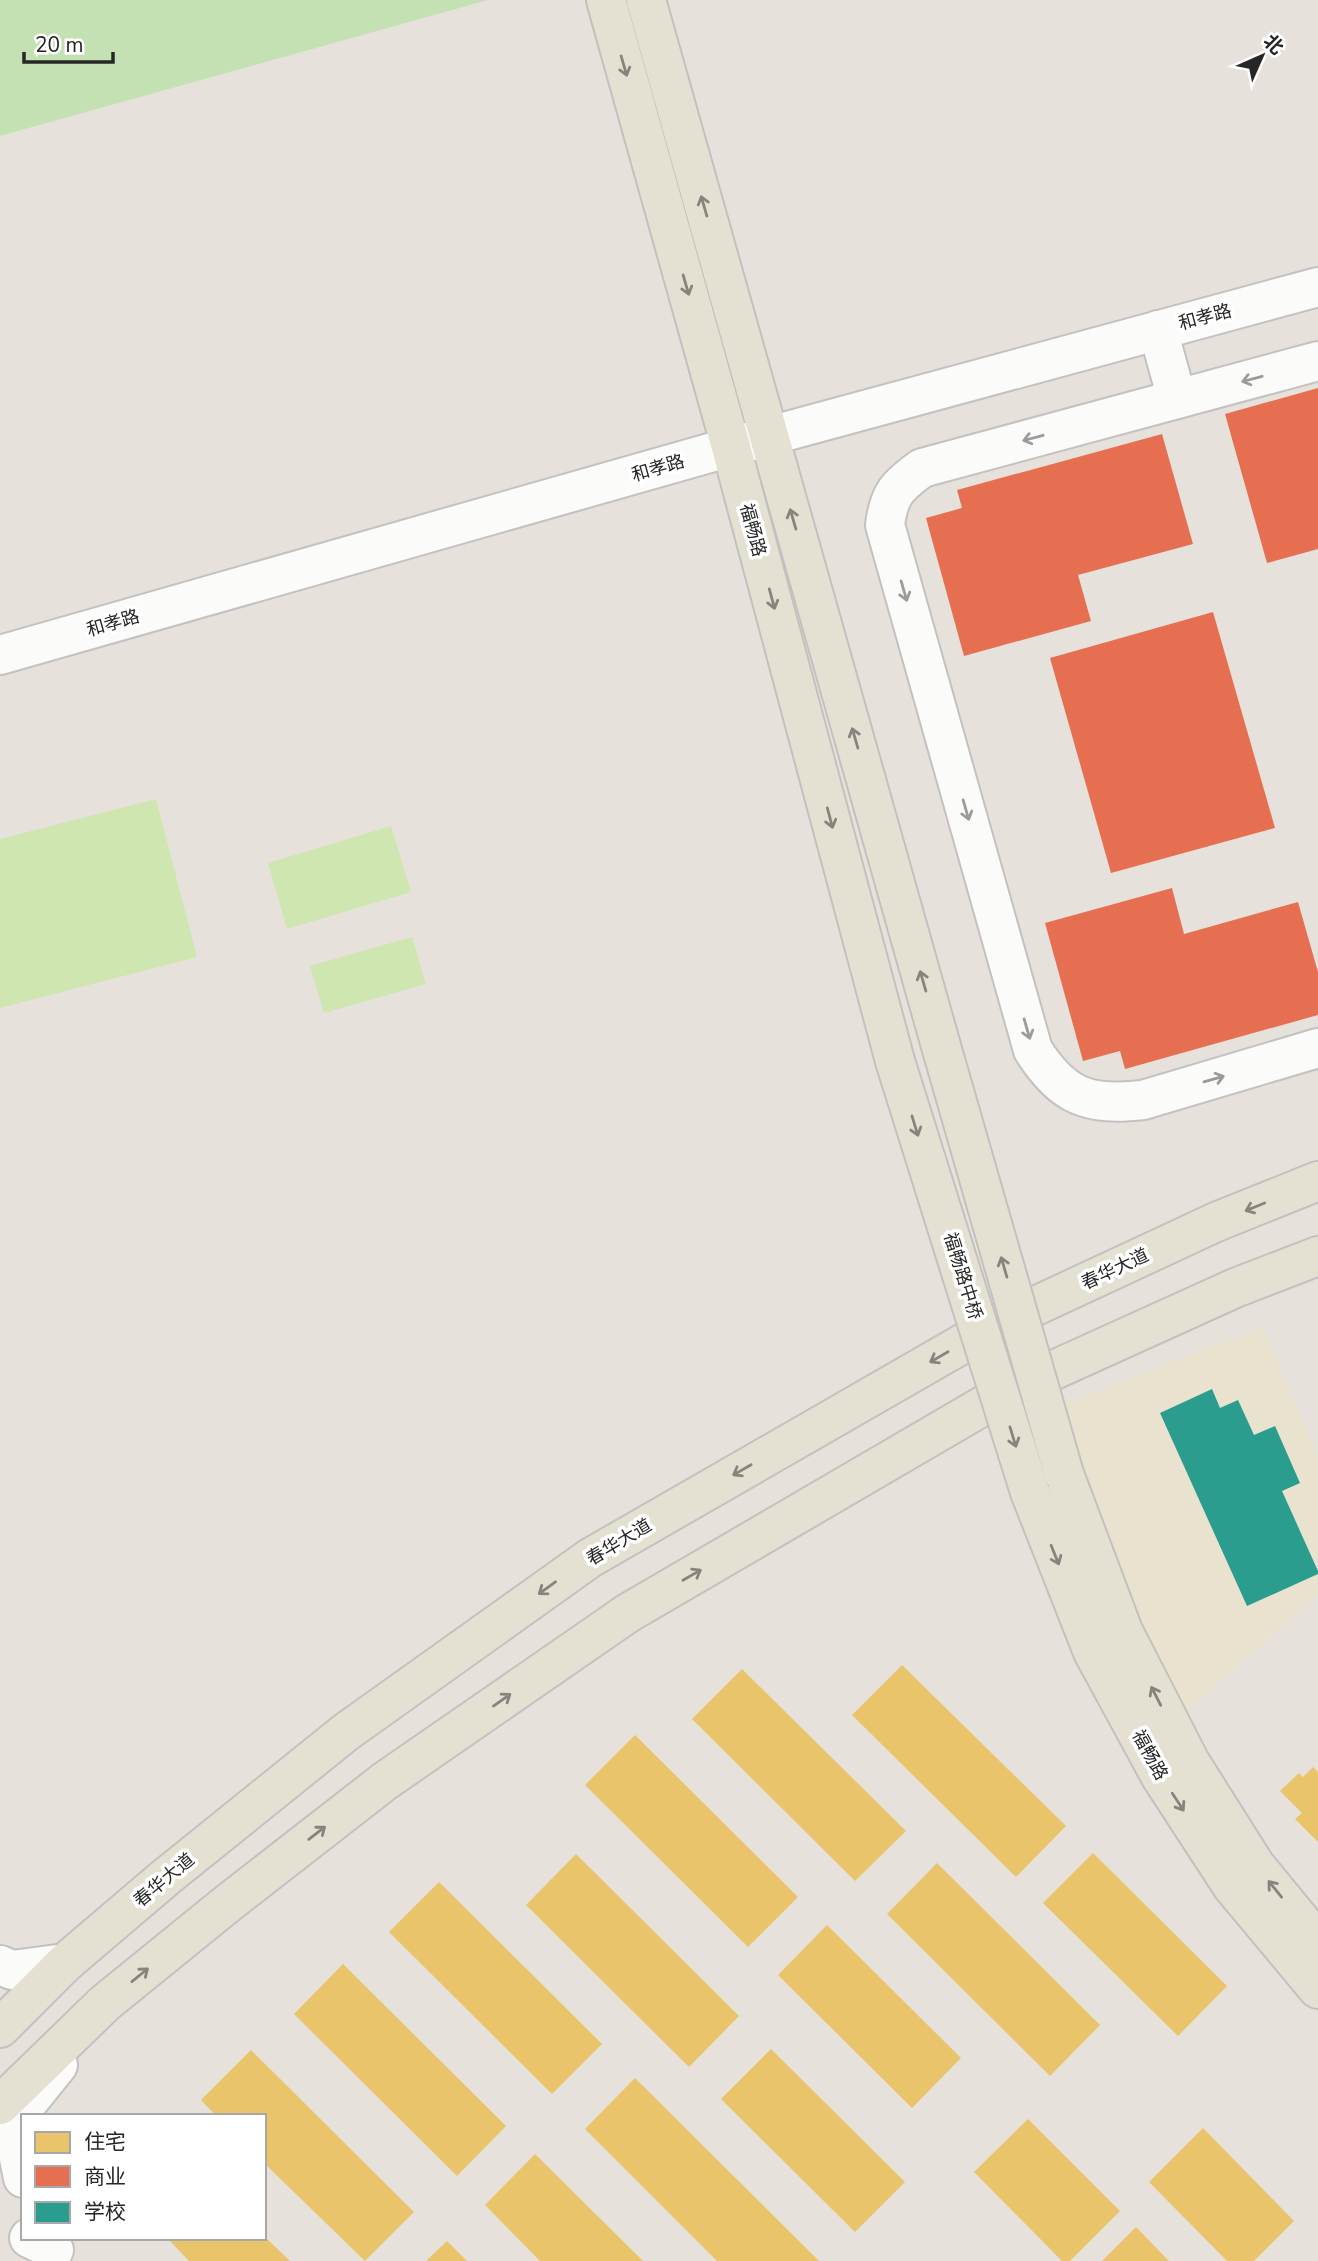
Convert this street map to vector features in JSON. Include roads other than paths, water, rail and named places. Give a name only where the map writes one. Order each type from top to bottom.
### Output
[{"type":"main road","name":"福畅路","points":[[606,0],[731,447],[895,1061]]},
{"type":"main road","points":[[646,0],[769,436]]},
{"type":"main road","name":"福畅路","points":[[769,436],[1063,1474],[1122,1631],[1190,1762],[1255,1865],[1318,1942]]},
{"type":"main road","name":"福畅路中桥","points":[[895,1061],[1030,1492]]},
{"type":"main road","name":"春华大道","points":[[0,2028],[65,1963],[346,1732],[590,1558],[997,1324],[1216,1222],[1318,1181]]},
{"type":"main road","points":[[19,2114],[105,2003],[227,1903],[385,1781],[628,1613],[1012,1389],[1235,1289],[1318,1256]]},
{"type":"main road","name":"福畅路","points":[[1030,1492],[1093,1652],[1161,1777],[1232,1886],[1318,1989]]},
{"type":"street","name":"和孝路","points":[[0,655],[769,436],[1318,287]]},
{"type":"street","points":[[1158,330],[1178,399]]},
{"type":"street","points":[[1318,361],[922,468],[900,484],[888,503],[885,525],[1033,1049],[1047,1072],[1064,1087],[1086,1098],[1112,1103],[1143,1100],[1318,1048]]},
{"type":"street","points":[[0,1965],[12,1970],[65,1963]]},
{"type":"street","points":[[0,2137],[19,2114]]},
{"type":"street","points":[[19,2114],[21,2166]]},
{"type":"street","points":[[0,2226],[21,2235]]}]
